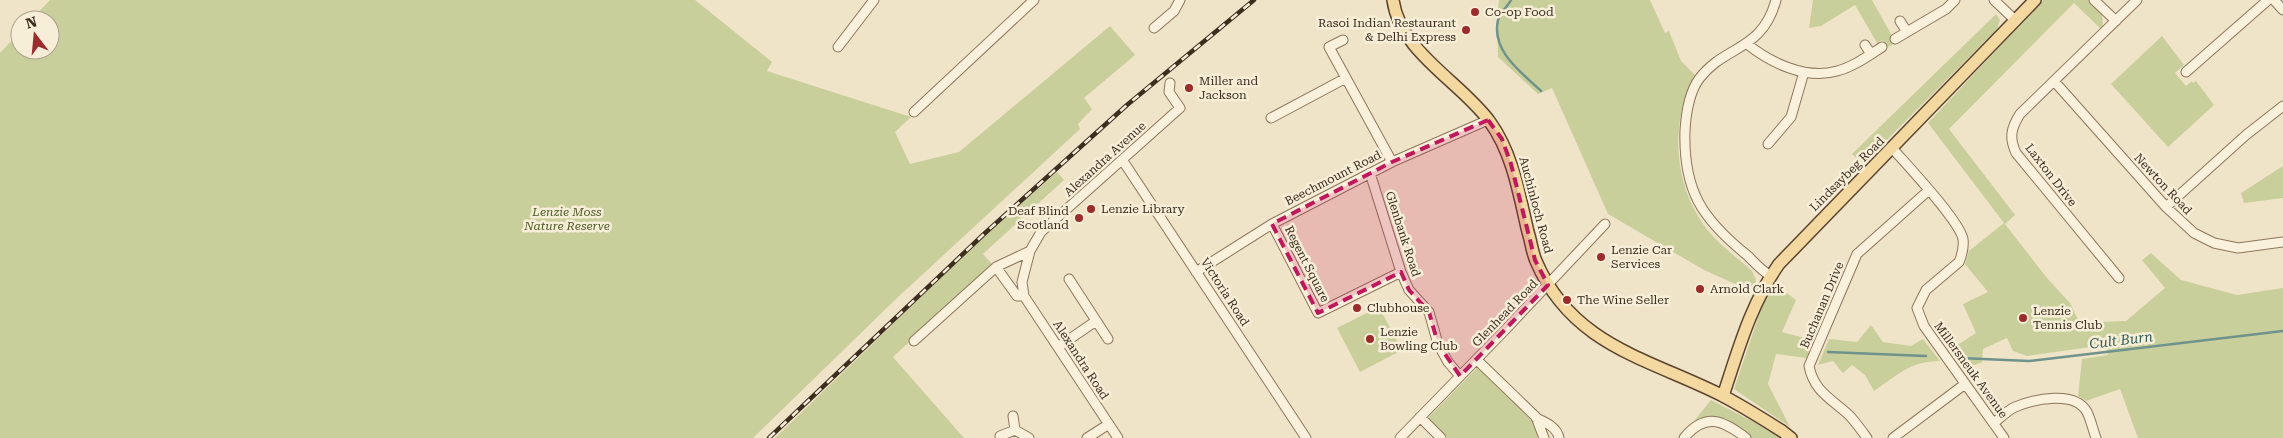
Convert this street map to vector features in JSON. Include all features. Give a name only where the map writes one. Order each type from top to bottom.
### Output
[{"type":"main road","name":"Auchinloch Road","points":[[1392,0],[1394,9],[1405,32],[1428,60],[1488,120],[1502,139],[1511,164],[1535,260],[1548,285],[1575,318],[1608,343],[1722,396],[1791,438]]},
{"type":"main road","name":"Lindsaybeg Road","points":[[1722,396],[1748,321],[1771,276],[1788,254],[2035,0]]},
{"type":"street","points":[[838,47],[874,0]]},
{"type":"street","points":[[914,112],[1034,0]]},
{"type":"street","points":[[1154,28],[1174,11],[1180,0]]},
{"type":"street","points":[[1771,276],[1722,236],[1705,215],[1694,192],[1686,161],[1686,122],[1695,85],[1699,78],[1719,61],[1747,44],[1765,26],[1776,0]]},
{"type":"street","points":[[1895,39],[1946,9],[1955,0]]},
{"type":"street","points":[[1994,0],[2016,21]]},
{"type":"street","points":[[2094,0],[2116,21]]},
{"type":"street","name":"Laxton Drive","points":[[2119,278],[2016,154],[2011,133],[2015,122],[2137,0]]},
{"type":"street","points":[[2186,72],[2268,0]]},
{"type":"street","points":[[2274,0],[2283,10]]},
{"type":"street","points":[[1900,21],[1907,32]]},
{"type":"street","points":[[1343,40],[1329,47],[1392,162]]},
{"type":"street","points":[[1747,44],[1767,58],[1804,72],[1825,74],[1838,71],[1882,47]]},
{"type":"street","points":[[1865,45],[1871,54]]},
{"type":"street","points":[[1768,144],[1791,117],[1804,72]]},
{"type":"street","points":[[1271,118],[1346,78]]},
{"type":"street","name":"Newton Road","points":[[2054,81],[2186,228],[2214,243],[2238,248],[2283,242]]},
{"type":"street","name":"Alexandra Avenue","points":[[1024,296],[1022,282],[1024,270],[1030,251],[1041,232],[1180,108],[1169,92],[1170,83]]},
{"type":"street","points":[[2166,207],[2246,135],[2283,106]]},
{"type":"street","name":"Beechmount Road","points":[[1196,272],[1272,224],[1392,162],[1488,120]]},
{"type":"street","name":"Millersneuk Avenue","points":[[1892,148],[1929,190],[1959,230],[1963,247],[1959,262],[1926,290],[1917,308],[1924,326],[2004,438]]},
{"type":"street","name":"Victoria Road","points":[[1123,160],[1306,438]]},
{"type":"street","name":"Glenbank Road","points":[[1370,173],[1401,272],[1409,290],[1429,312],[1438,344],[1448,362],[1460,376]]},
{"type":"street","name":"Buchanan Drive","points":[[1867,438],[1850,417],[1823,395],[1812,379],[1809,366],[1857,254],[1929,190]]},
{"type":"street","name":"Regent Square","points":[[1272,224],[1318,314],[1401,272]]},
{"type":"street","name":"Glenhead Road","points":[[1400,438],[1605,224]]},
{"type":"street","points":[[914,341],[996,267],[1030,251]]},
{"type":"street","name":"Alexandra Road","points":[[996,267],[1017,296],[1024,296],[1118,438]]},
{"type":"street","points":[[1069,279],[1108,339]]},
{"type":"street","points":[[1058,347],[1096,321]]},
{"type":"street","points":[[1476,360],[1536,418],[1549,424],[1558,433],[1559,438]]},
{"type":"street","points":[[1893,438],[1965,384]]},
{"type":"street","points":[[1994,423],[2014,407],[2042,400],[2068,399],[2080,404],[2087,412],[2096,438]]},
{"type":"street","points":[[1013,416],[1015,430]]},
{"type":"street","points":[[1420,417],[1441,438]]},
{"type":"street","points":[[1536,418],[1544,438]]},
{"type":"street","points":[[1684,438],[1692,428],[1710,421],[1730,425],[1746,438]]},
{"type":"street","points":[[1087,438],[1108,424]]},
{"type":"street","points":[[1000,436],[1015,430]]},
{"type":"street","points":[[1015,430],[1029,438]]},
{"type":"highlighted area","points":[[1488,120],[1502,139],[1511,164],[1535,260],[1548,285],[1460,376],[1438,344],[1429,312],[1409,290],[1401,272],[1318,313],[1272,224],[1392,162]]},
{"type":"green space","name":"Lenzie Moss Nature Reserve","points":[[50,0],[695,0],[772,62],[767,71],[911,117],[895,132],[910,164],[959,152],[1110,26],[1135,55],[1084,98],[1092,109],[1078,124],[1080,129],[896,299],[753,438],[0,438],[0,53],[10,42],[10,60],[60,60],[60,10],[40,10]]},
{"type":"green space","points":[[1499,0],[1650,0],[1665,33],[1669,31],[1681,61],[1695,75],[1686,94],[1678,135],[1682,177],[1689,197],[1698,216],[1710,233],[1752,271],[1756,280],[1753,292],[1704,270],[1608,214],[1552,88],[1538,94],[1498,57],[1497,16]]},
{"type":"green space","points":[[1813,0],[1872,0],[1896,43],[1886,48],[1882,40],[1877,43],[1855,5],[1821,26],[1809,28]]},
{"type":"green space","points":[[2043,0],[2088,0],[2102,14],[2103,27],[2101,29],[2074,3],[1949,129],[2015,215],[2005,224],[2047,278],[2070,303],[2082,328],[2097,322],[2126,321],[2165,288],[2142,260],[2151,253],[2181,280],[2237,295],[2283,288],[2283,438],[2138,438],[2120,389],[2086,401],[2078,396],[2082,359],[2108,355],[2105,345],[2027,356],[2013,351],[2007,338],[1983,349],[1982,362],[1965,369],[1950,350],[1976,333],[1963,304],[1988,292],[1965,264],[1969,251],[2004,223],[1928,123]]},
{"type":"green space","points":[[1996,14],[2000,20],[1997,29],[1863,164],[1852,154]]},
{"type":"green space","points":[[2162,36],[2184,65],[2175,73],[2186,86],[2192,81],[2193,83],[2196,81],[2214,105],[2168,147],[2111,84]]},
{"type":"green space","points":[[2283,166],[2283,198],[2244,203],[2241,193]]},
{"type":"green space","points":[[1057,172],[1064,180],[983,254],[993,265],[893,357],[964,438],[775,438],[975,245]]},
{"type":"green space","points":[[1773,282],[1796,300],[1782,332],[1812,340],[1807,358],[1776,354],[1768,384],[1790,427],[1734,389],[1761,309]]},
{"type":"green space","name":"Lenzie Bowling Club","points":[[1379,307],[1402,350],[1360,372],[1337,328]]},
{"type":"green space","points":[[1871,325],[1883,342],[1911,346],[1923,339],[1940,361],[1920,363],[1912,366],[1874,391],[1865,375],[1852,365],[1843,373],[1833,361],[1818,365],[1829,339],[1857,342]]},
{"type":"green space","points":[[1477,368],[1532,421],[1538,438],[1448,438],[1428,418]]},
{"type":"green space","points":[[1711,400],[1781,438],[1751,438],[1730,421],[1710,417],[1696,423],[1694,421]]},
{"type":"waterway","name":"Cult Burn","points":[[1511,0],[1498,20],[1499,42],[1509,60],[1541,91]]},
{"type":"waterway","name":"Cult Burn","points":[[1960,358],[2029,361],[2283,331]]},
{"type":"waterway","name":"Cult Burn","points":[[1828,352],[1926,356]]},
{"type":"railway","points":[[769,438],[984,234],[1127,105],[1254,0]]},
{"type":"place","name":"Co-op Food","points":[[1475,12]]},
{"type":"place","name":"Rasoi Indian Restaurant & Delhi Express","points":[[1466,30]]},
{"type":"place","name":"Miller and Jackson","points":[[1189,88]]},
{"type":"place","name":"Lenzie Library","points":[[1091,209]]},
{"type":"place","name":"Deaf Blind Scotland","points":[[1079,218]]},
{"type":"place","name":"Lenzie Car Services","points":[[1601,257]]},
{"type":"place","name":"Arnold Clark","points":[[1700,289]]},
{"type":"place","name":"The Wine Seller","points":[[1567,300]]},
{"type":"place","name":"Clubhouse","points":[[1357,308]]},
{"type":"place","name":"Lenzie Tennis Club","points":[[2023,318]]},
{"type":"place","name":"Lenzie Bowling Club","points":[[1370,339]]}]
